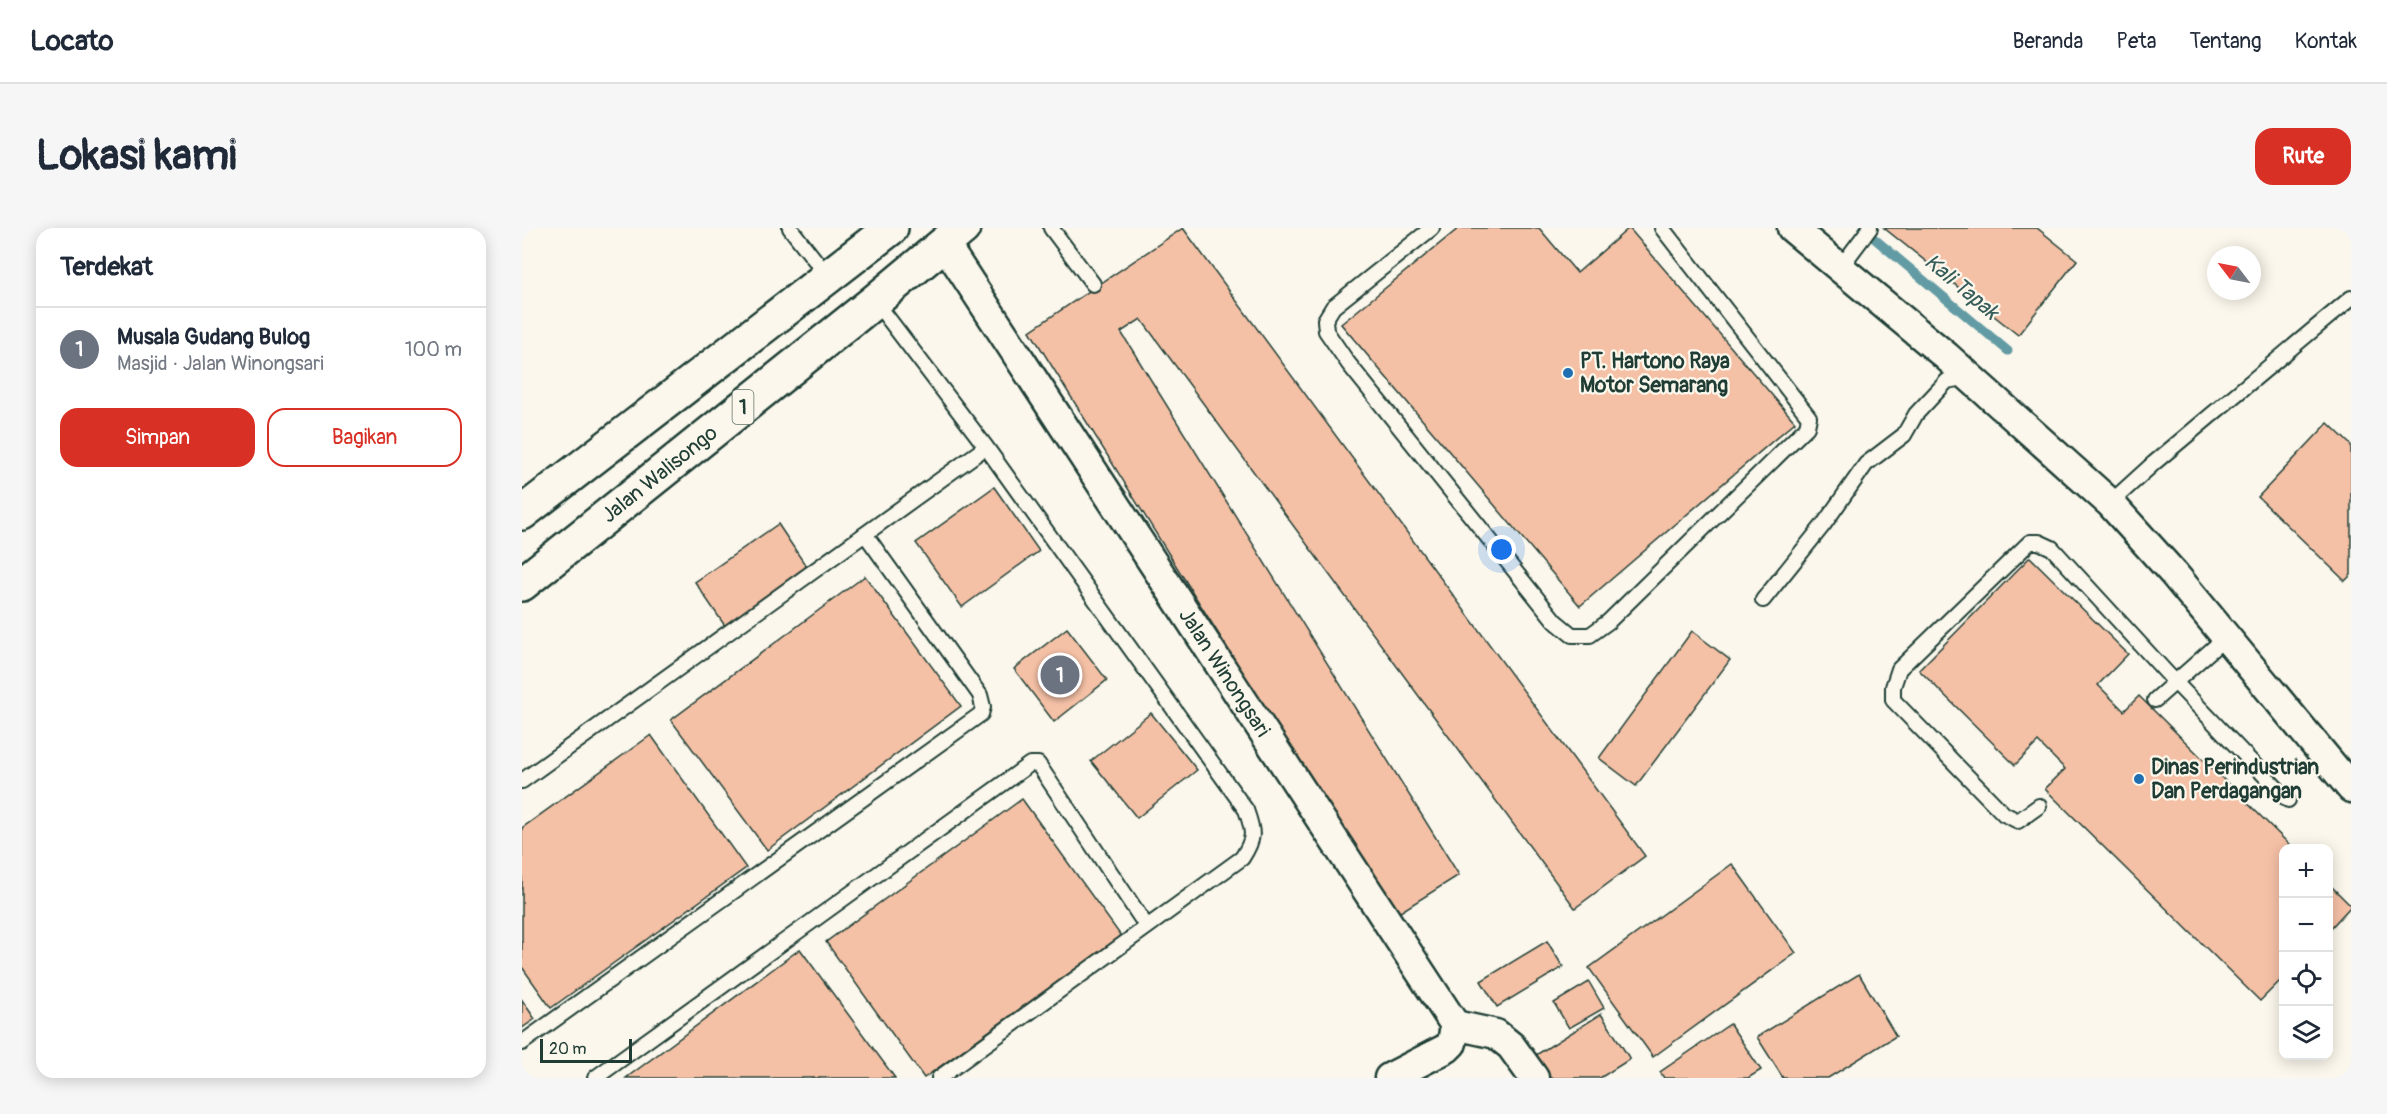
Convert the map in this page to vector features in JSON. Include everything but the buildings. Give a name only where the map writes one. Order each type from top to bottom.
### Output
[{"type":"highway","name":"1","points":[[522,513],[891,228]]},
{"type":"highway","name":"Jalan Walisongo","points":[[522,584],[954,236]]},
{"type":"street","points":[[1792,228],[1968,377],[2110,503],[2174,574],[2351,788]]},
{"type":"street","name":"Jalan Winongsari","points":[[954,236],[1455,1025]]},
{"type":"street","points":[[1389,1078],[1448,1048],[1452,1042],[1455,1025],[1496,1034],[1510,1046],[1534,1078]]},
{"type":"lane","points":[[790,228],[829,278]]},
{"type":"lane","points":[[1051,228],[1093,285]]},
{"type":"lane","points":[[1432,228],[1333,307],[1325,320],[1326,332],[1348,363],[1555,621],[1572,635],[1590,635],[1608,621],[1807,427],[1809,417],[1662,228]]},
{"type":"lane","points":[[1840,268],[1868,231]]},
{"type":"lane","points":[[2110,503],[2154,463],[2351,298]]},
{"type":"lane","points":[[875,301],[986,447],[1246,810],[1254,830],[1250,845],[1242,858],[939,1078]]},
{"type":"lane","points":[[1763,600],[1824,524],[1866,464],[1904,435],[1916,414],[1947,381],[1968,377]]},
{"type":"lane","points":[[522,781],[986,447]]},
{"type":"lane","points":[[522,1043],[981,714],[983,707],[980,695],[865,534]]},
{"type":"lane","points":[[2039,806],[2018,821],[2004,814],[1893,700],[1899,669],[2030,542],[2039,542],[2052,548],[2175,682],[2288,800]]},
{"type":"lane","points":[[2155,700],[2226,637]]},
{"type":"lane","points":[[595,1078],[1030,764],[1038,764],[1147,927]]},
{"type":"waterway","name":"Kali Tapak","points":[[1863,229],[2008,351]]},
{"type":"place","name":"PT. Hartono Raya Motor Semarang","points":[[1568,373]]},
{"type":"place","name":"Musala Gudang Bulog","points":[[1060,675]]},
{"type":"place","name":"Dinas Perindustrian Dan Perdagangan","points":[[2139,779]]}]
